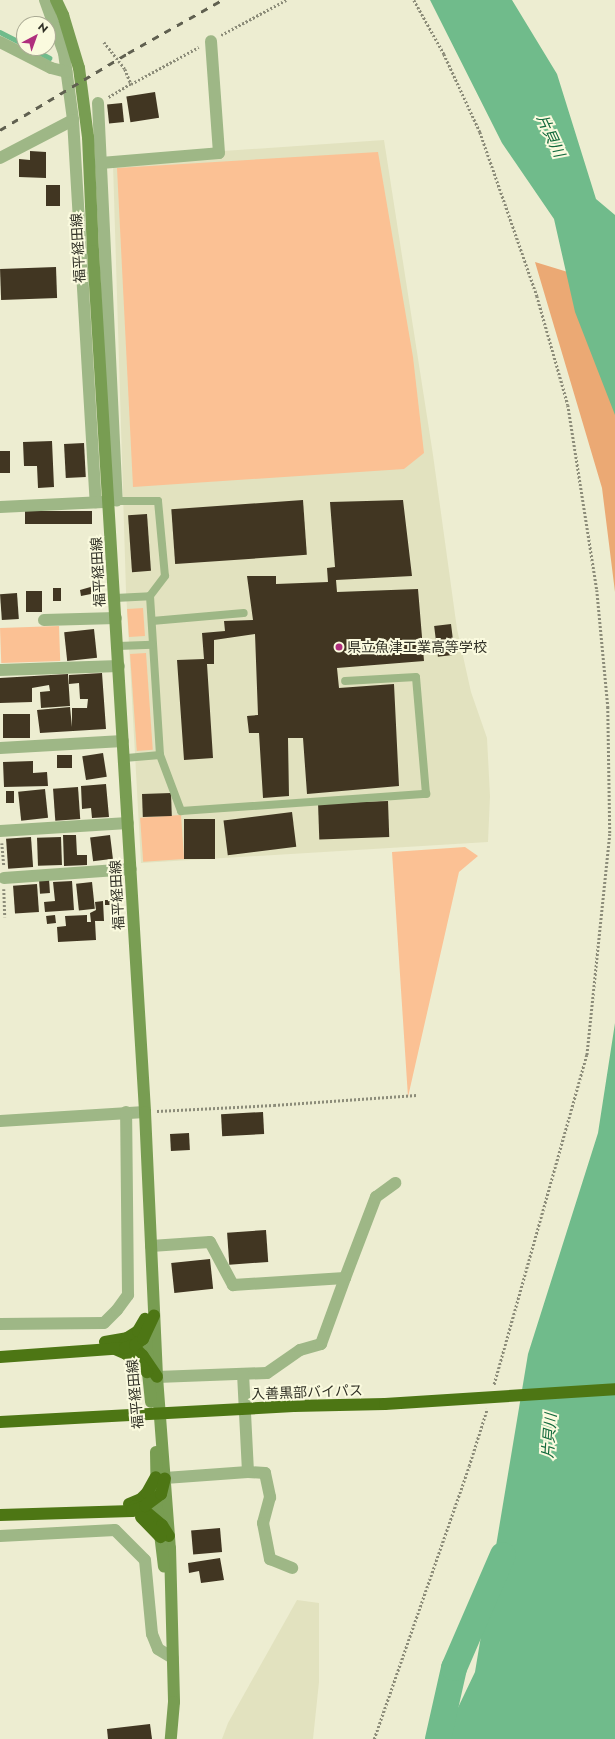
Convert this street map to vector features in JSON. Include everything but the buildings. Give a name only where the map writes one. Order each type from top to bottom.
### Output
[{"type":"highway","points":[[0,1350],[113,1344],[131,1346],[139,1342],[146,1332],[150,1316]]},
{"type":"highway","points":[[0,1357],[113,1344],[138,1331],[150,1316]]},
{"type":"highway","points":[[113,1344],[140,1364],[151,1370]]},
{"type":"highway","points":[[131,1346],[151,1370]]},
{"type":"highway","name":"入善黒部バイパス","points":[[0,1422],[294,1406],[385,1404],[615,1389]]},
{"type":"highway","points":[[0,1515],[133,1508],[157,1497],[160,1494],[160,1478]]},
{"type":"highway","points":[[133,1508],[160,1478]]},
{"type":"highway","points":[[133,1508],[147,1522],[165,1536]]},
{"type":"highway","points":[[0,1509],[133,1508],[144,1510],[159,1523],[165,1536]]},
{"type":"main road","name":"福平経田線","points":[[56,0],[63,15],[78,68],[88,137],[93,252],[113,502],[116,618],[146,1146],[151,1246],[151,1370]]},
{"type":"main road","name":"福平経田線","points":[[146,1146],[143,1165],[142,1210],[150,1316]]},
{"type":"main road","name":"福平経田線","points":[[146,1332],[151,1370],[174,1637],[174,1702],[170,1739]]},
{"type":"main road","points":[[157,1497],[159,1523]]},
{"type":"street","points":[[45,0],[64,53],[72,120],[96,502]]},
{"type":"street","points":[[101,163],[219,153],[211,41]]},
{"type":"street","points":[[0,42],[51,68],[67,72]]},
{"type":"street","points":[[0,507],[113,502],[98,103]]},
{"type":"street","points":[[0,158],[72,120]]},
{"type":"street","points":[[44,620],[116,618]]},
{"type":"street","points":[[0,670],[119,666]]},
{"type":"street","points":[[0,748],[123,741]]},
{"type":"street","points":[[0,831],[128,822]]},
{"type":"street","points":[[4,878],[131,869]]},
{"type":"street","points":[[0,1324],[104,1323],[117,1310],[128,1295],[126,1112]]},
{"type":"street","points":[[0,1121],[144,1112]]},
{"type":"street","points":[[151,1370],[244,1374],[266,1373],[300,1350],[321,1344],[376,1197],[395,1182]]},
{"type":"street","points":[[151,1246],[210,1242],[234,1285],[345,1278]]},
{"type":"street","points":[[244,1374],[248,1472]]},
{"type":"street","points":[[160,1478],[248,1472],[264,1473],[270,1497],[263,1523],[270,1559],[292,1568]]},
{"type":"street","points":[[0,1536],[115,1530],[145,1560],[152,1634],[158,1649],[173,1658]]},
{"type":"lane","points":[[113,502],[158,501],[165,576],[150,596],[160,756],[181,811],[426,794],[416,676],[345,681]]},
{"type":"lane","points":[[115,598],[150,596]]},
{"type":"lane","points":[[152,621],[244,613]]},
{"type":"lane","points":[[118,646],[152,645]]},
{"type":"lane","points":[[124,758],[160,756]]},
{"type":"path","points":[[414,0],[444,54],[480,132],[537,296],[566,397],[597,590],[608,707],[610,834],[587,1055],[494,1386]]},
{"type":"path","points":[[98,103],[131,84],[124,69],[104,42]]},
{"type":"path","points":[[144,1112],[417,1095]]},
{"type":"path","points":[[374,1739],[470,1466],[487,1408]]},
{"type":"shaded area","points":[[384,140],[433,455],[457,629],[471,692],[487,738],[490,796],[488,842],[141,863],[126,591],[113,164],[224,157],[223,151]]},
{"type":"shaded area","points":[[378,152],[413,357],[424,453],[404,469],[133,487],[117,168]]},
{"type":"shaded area","points":[[535,262],[607,284],[615,294],[615,592],[602,488]]},
{"type":"shaded area","points":[[143,608],[145,636],[129,637],[127,609]]},
{"type":"shaded area","points":[[59,626],[60,661],[1,663],[0,628]]},
{"type":"shaded area","points":[[146,653],[153,750],[137,751],[130,654]]},
{"type":"shaded area","points":[[181,815],[184,859],[143,862],[140,818]]},
{"type":"shaded area","points":[[465,847],[478,856],[459,872],[408,1097],[392,852]]},
{"type":"shaded area","points":[[297,1600],[319,1603],[319,1682],[313,1739],[222,1739],[228,1723]]},
{"type":"water","points":[[430,0],[512,0],[557,74],[596,199],[615,215],[615,415],[575,312],[554,219],[502,143]]},
{"type":"water","points":[[615,1023],[615,1739],[443,1739],[475,1672],[528,1354],[598,1133]]},
{"type":"waterway","points":[[0,32],[16,40]]},
{"type":"waterway","points":[[46,56],[50,58]]},
{"type":"waterway","name":"片貝川","points":[[438,1739],[454,1668],[503,1555]]},
{"type":"railway","points":[[0,130],[128,53],[222,0]]},
{"type":"place","name":"県立魚津工業高等学校","points":[[339,647]]}]
